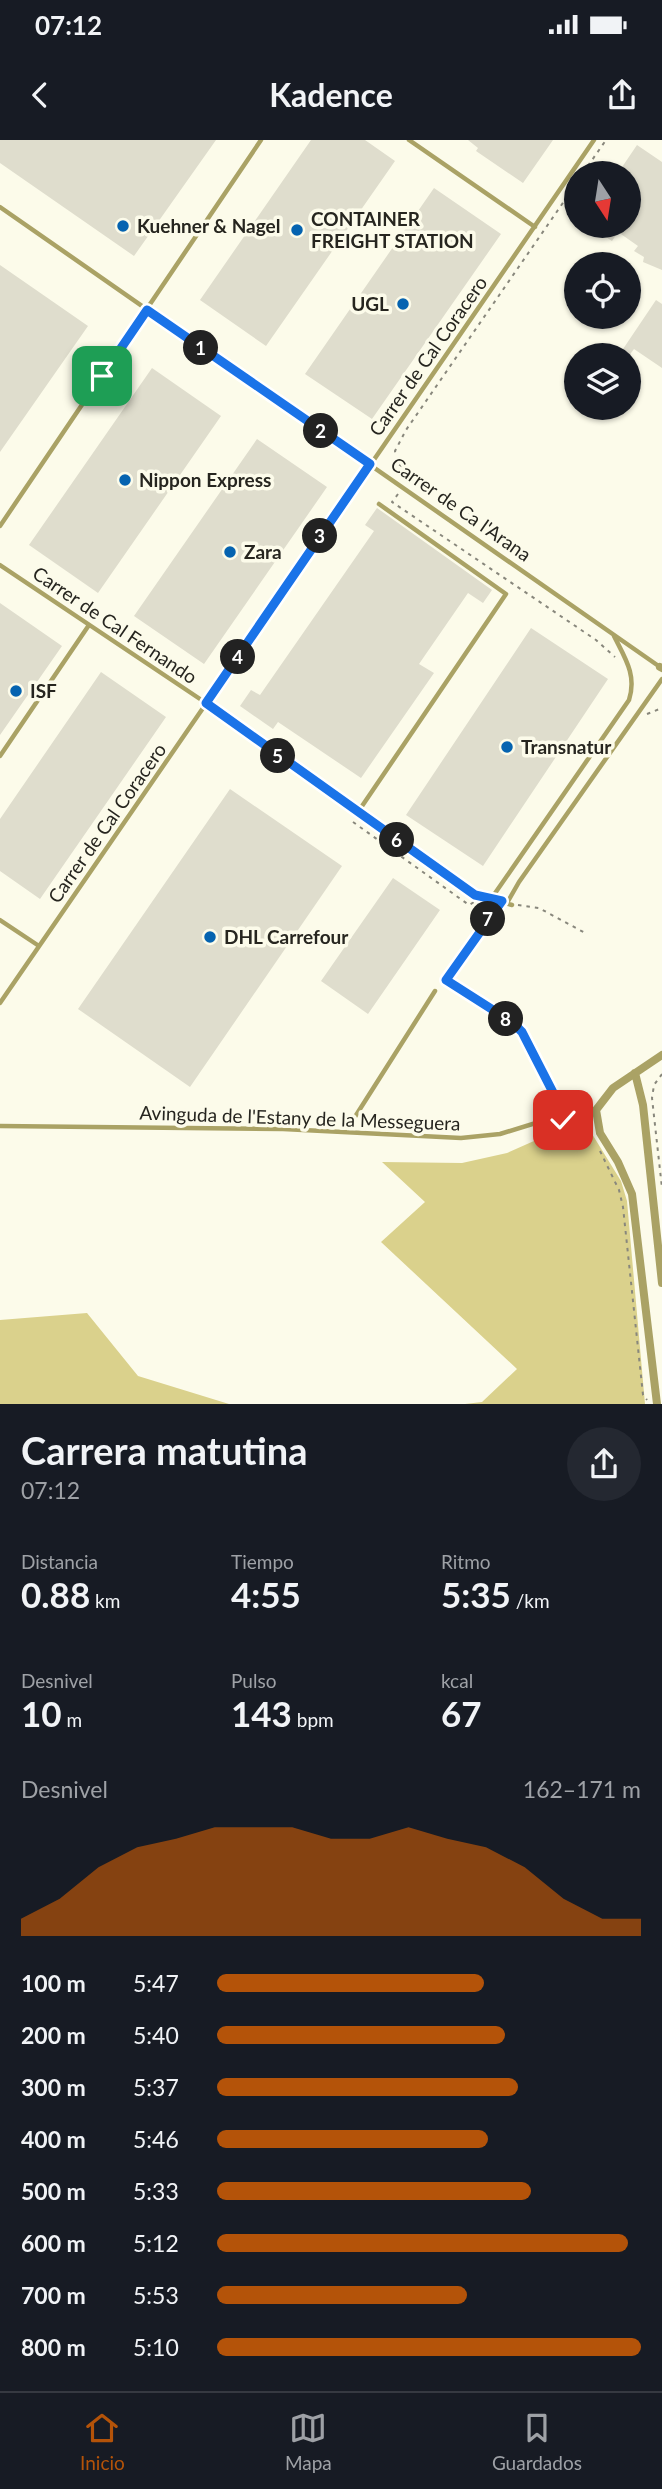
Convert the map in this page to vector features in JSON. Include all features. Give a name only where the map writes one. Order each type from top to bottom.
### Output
[{"type":"street","points":[[657,1404],[632,1194],[618,1162],[600,1133],[596,1110],[613,1088],[662,1055]]},
{"type":"street","points":[[635,1073],[643,1105],[662,1283]]},
{"type":"lane","points":[[0,526],[261,140]]},
{"type":"lane","points":[[409,140],[535,227]]},
{"type":"lane","name":"Carrer de Cal Coracero","points":[[0,1003],[594,140]]},
{"type":"lane","name":"Carrer de Ca l'Arana","points":[[0,207],[661,668]]},
{"type":"lane","points":[[358,812],[506,594],[379,503]]},
{"type":"lane","name":"Carrer de Cal Fernando","points":[[0,565],[206,703],[475,895],[507,903]]},
{"type":"lane","points":[[0,756],[89,625]]},
{"type":"lane","points":[[491,898],[629,700],[633,689],[631,669],[614,635]]},
{"type":"lane","points":[[507,903],[526,871],[662,678]]},
{"type":"lane","points":[[0,920],[39,946]]},
{"type":"lane","points":[[346,1131],[435,991]]},
{"type":"lane","name":"Avinguda de l'Estany de la Messeguera","points":[[0,1126],[346,1131],[461,1138],[500,1133],[562,1114],[596,1110]]},
{"type":"path","points":[[591,161],[606,140]]},
{"type":"path","name":"Carrer de Cal Coracero","points":[[412,473],[394,457],[399,441],[564,201]]},
{"type":"path","points":[[500,534],[412,473],[392,502],[596,640],[617,658]]},
{"type":"path","points":[[353,822],[469,905],[476,901]]},
{"type":"path","points":[[587,934],[539,908],[507,903],[446,980],[512,1022],[522,1032],[566,1126],[586,1130],[595,1142]]},
{"type":"path","points":[[662,1074],[654,1085],[652,1098],[662,1188]]},
{"type":"path","points":[[600,1151],[620,1190],[643,1395],[647,1400]]},
{"type":"shaded area","points":[[570,1125],[589,1129],[621,1181],[627,1201],[645,1404],[465,1404],[482,1402],[517,1369],[381,1242],[425,1202],[382,1162],[462,1163],[507,1153]]},
{"type":"shaded area","points":[[87,1313],[138,1376],[229,1404],[0,1404],[0,1320]]},
{"type":"building","name":"Kuehner & Nagel","points":[[0,140],[216,140],[134,256],[0,163]]},
{"type":"building","name":"CONTAINER FREIGHT STATION","points":[[311,140],[365,140],[395,161],[266,346],[200,300]]},
{"type":"building","points":[[468,140],[553,140],[523,183],[476,151],[478,148]]},
{"type":"building","points":[[637,145],[662,162],[662,270],[643,262],[641,252],[634,251],[638,246],[627,238],[641,238],[641,161],[626,161]]},
{"type":"building","name":"UGL","points":[[434,188],[501,234],[372,419],[305,374]]},
{"type":"building","points":[[0,265],[88,326],[0,452]]},
{"type":"building","points":[[656,300],[662,304],[662,368],[641,354],[641,343],[627,343],[636,329],[641,329],[641,322]]},
{"type":"building","name":"Nippon Express","points":[[152,368],[221,416],[98,593],[29,545]]},
{"type":"building","name":"Zara","points":[[257,439],[327,487],[204,664],[134,616]]},
{"type":"building","points":[[377,508],[492,590],[483,603],[468,593],[419,664],[434,673],[361,778],[278,722],[273,729],[240,706],[251,690],[260,695],[374,531],[365,525]]},
{"type":"building","name":"ISF","points":[[0,603],[62,646],[0,735]]},
{"type":"building","name":"Transnatur","points":[[531,628],[608,679],[483,866],[406,815]]},
{"type":"building","points":[[101,672],[166,717],[40,899],[0,871],[0,819]]},
{"type":"building","name":"DHL Carrefour","points":[[230,789],[342,866],[190,1087],[78,1009]]},
{"type":"building","points":[[393,878],[440,910],[368,1014],[321,981]]},
{"type":"place","name":"Kuehner & Nagel","points":[[123,226]]},
{"type":"place","name":"CONTAINER FREIGHT STATION","points":[[297,230]]},
{"type":"place","name":"UGL","points":[[403,304]]},
{"type":"place","name":"Nippon Express","points":[[125,480]]},
{"type":"place","name":"Zara","points":[[230,552]]},
{"type":"place","name":"ISF","points":[[16,691]]},
{"type":"place","name":"Transnatur","points":[[507,747]]},
{"type":"place","name":"DHL Carrefour","points":[[210,937]]},
{"type":"route","points":[[102,376],[147,310],[370,464],[206,703],[475,895],[502,901],[446,980],[512,1022],[522,1032],[561,1108],[563,1120]]}]
